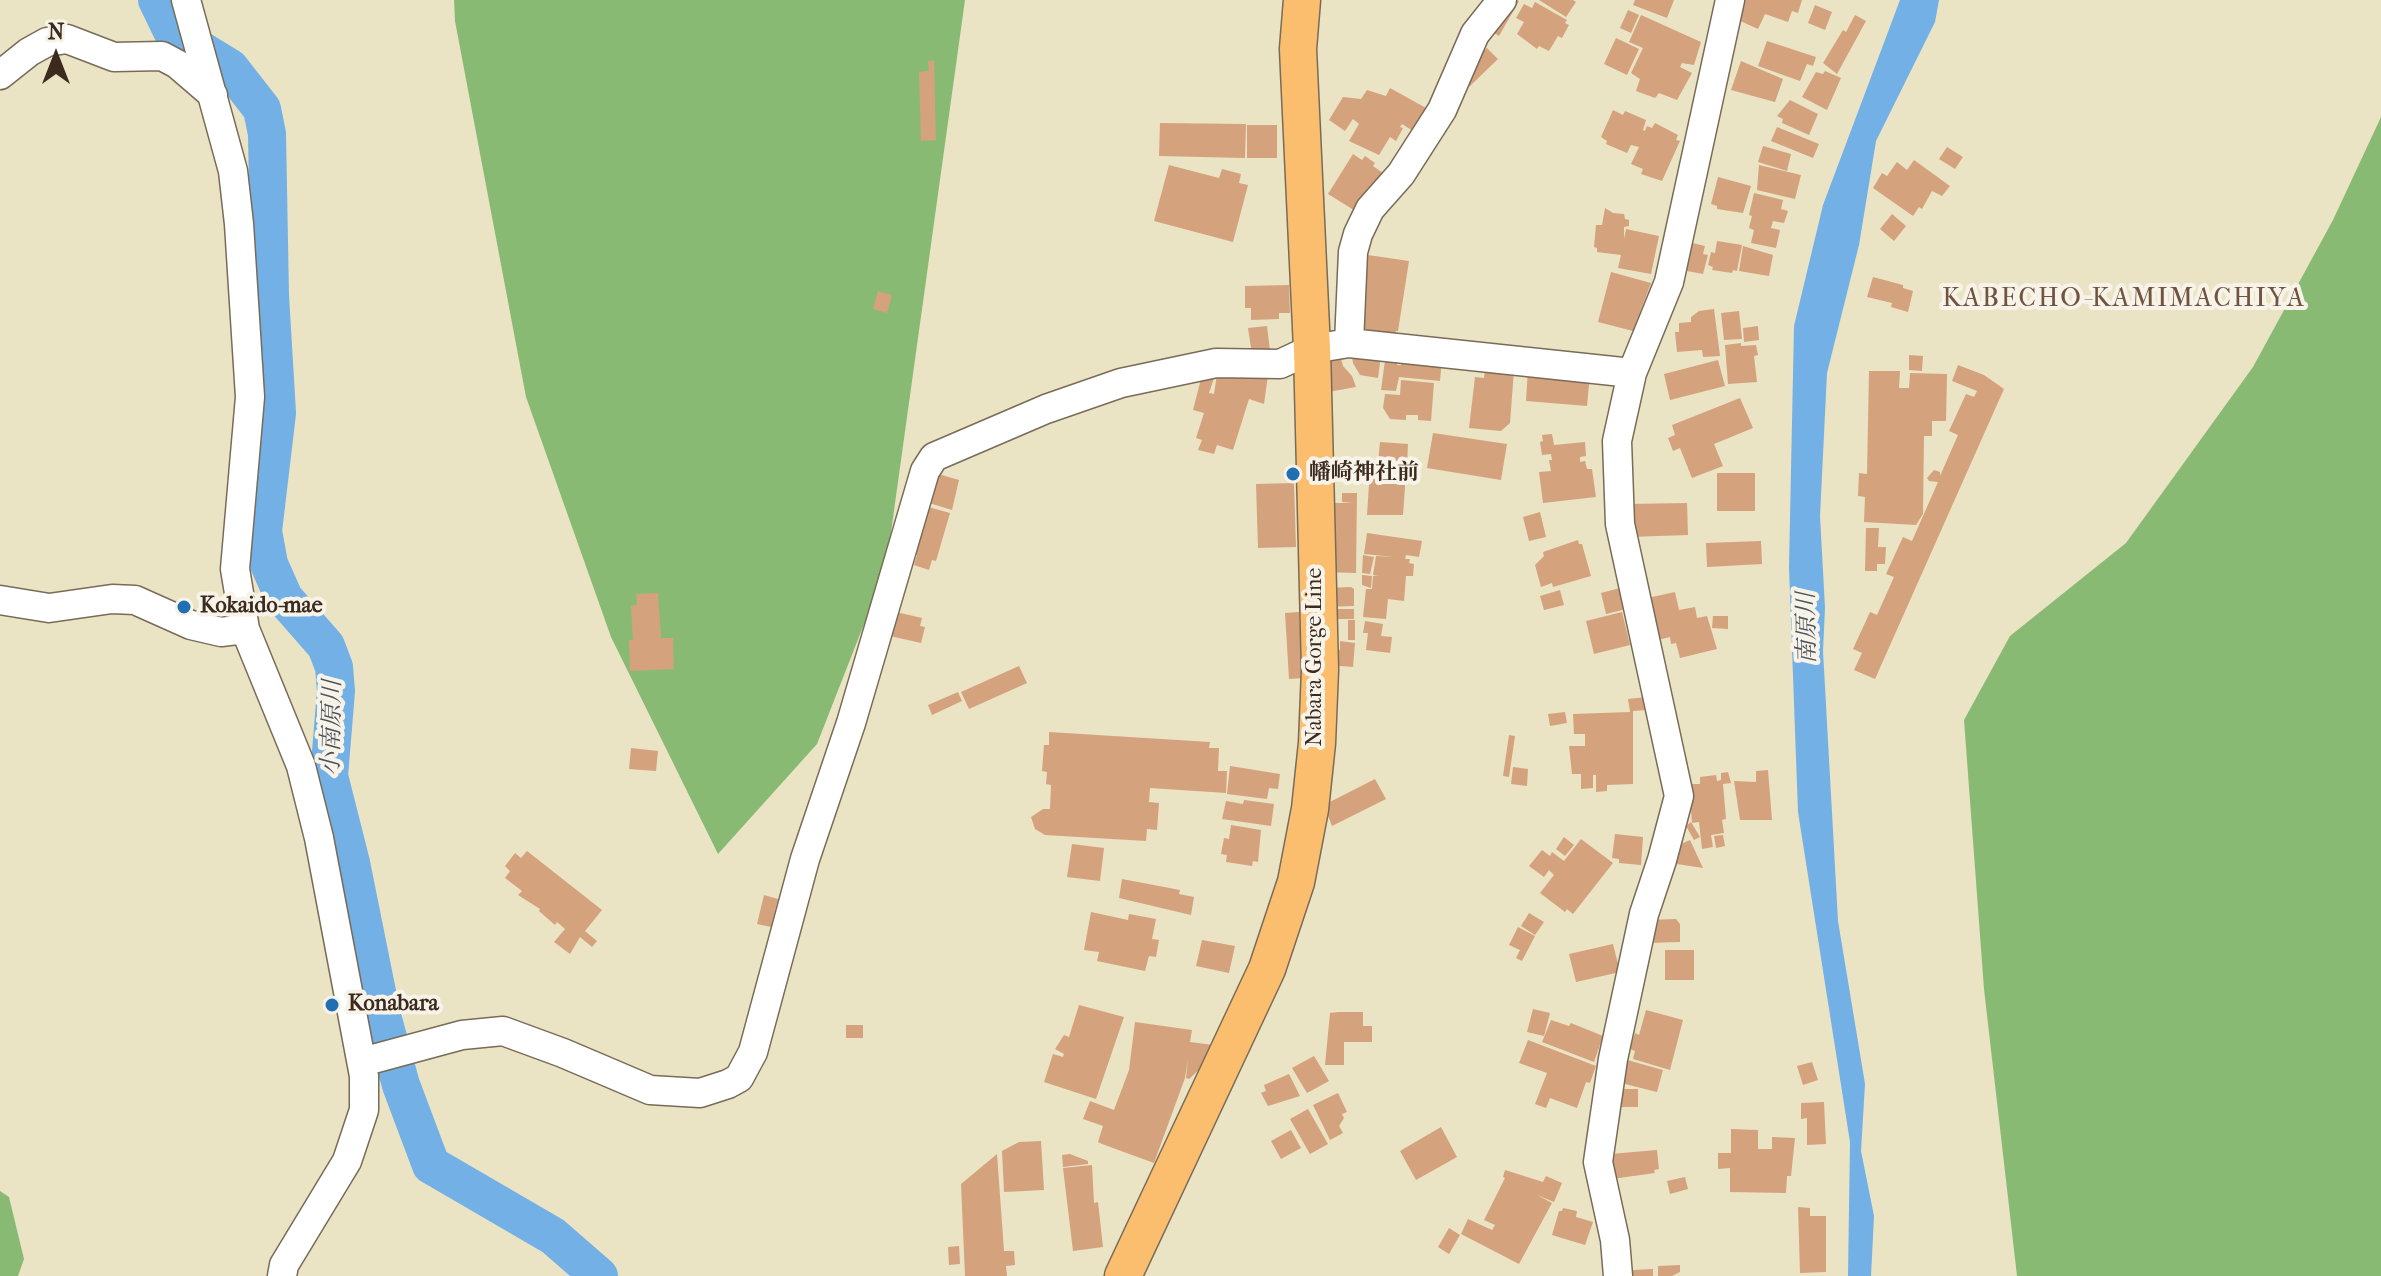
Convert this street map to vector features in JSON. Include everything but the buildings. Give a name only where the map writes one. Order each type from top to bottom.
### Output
[{"type":"main road","name":"Nabara Gorge Line","points":[[1123,1276],[1267,969],[1296,882],[1310,809],[1320,670],[1312,349],[1298,49],[1302,0]]},
{"type":"street","points":[[1349,343],[1353,252],[1358,234],[1370,209],[1401,174],[1442,110],[1475,34],[1502,0]]},
{"type":"street","points":[[1618,1276],[1615,1240],[1598,1162],[1613,1059],[1641,928],[1679,796],[1620,524],[1617,441],[1632,373],[1669,282],[1730,0]]},
{"type":"street","points":[[188,9],[233,171],[239,224],[250,397],[235,569],[245,629],[301,766],[319,838],[351,1020],[370,1059],[364,1110],[347,1161],[284,1265],[282,1276]]},
{"type":"street","points":[[0,75],[47,42],[67,39],[114,57],[162,56],[210,83]]},
{"type":"street","points":[[370,1059],[462,1035],[503,1031],[650,1090],[700,1093],[736,1080],[753,1052],[805,859],[851,723],[925,471],[934,457],[1046,409],[1121,383],[1216,363],[1280,364],[1312,349],[1349,343],[1632,373]]},
{"type":"street","points":[[0,600],[49,608],[112,599],[135,600],[191,625],[221,632],[245,629]]},
{"type":"green space","points":[[454,0],[965,0],[886,568],[817,744],[718,854],[611,637],[526,397],[455,21]]},
{"type":"green space","points":[[2381,117],[2381,1276],[2017,1276],[1984,989],[1964,720],[2010,636],[2126,543],[2253,367],[2333,220]]},
{"type":"green space","points":[[0,1191],[9,1197],[24,1259],[18,1276],[0,1276]]},
{"type":"water","name":"南原川","points":[[1900,0],[1939,0],[1935,22],[1876,141],[1859,245],[1827,373],[1820,516],[1825,608],[1823,651],[1838,921],[1865,1084],[1861,1151],[1874,1216],[1871,1276],[1848,1276],[1850,1142],[1798,812],[1789,567],[1794,326],[1823,205]]},
{"type":"waterway","name":"小南原川","points":[[157,0],[173,33],[230,68],[262,109],[267,134],[270,296],[277,413],[263,531],[269,564],[284,598],[326,646],[334,667],[336,691],[329,776],[351,863],[381,1012],[401,1085],[431,1165],[553,1236],[599,1276]]},
{"type":"place","name":"幡崎神社前","points":[[1293,474]]},
{"type":"place","name":"Kokaido-mae","points":[[184,607]]},
{"type":"place","name":"Konabara","points":[[332,1005]]},
{"type":"district","name":"KABECHO-KAMIMACHIYA","points":[[2124,300]]}]
